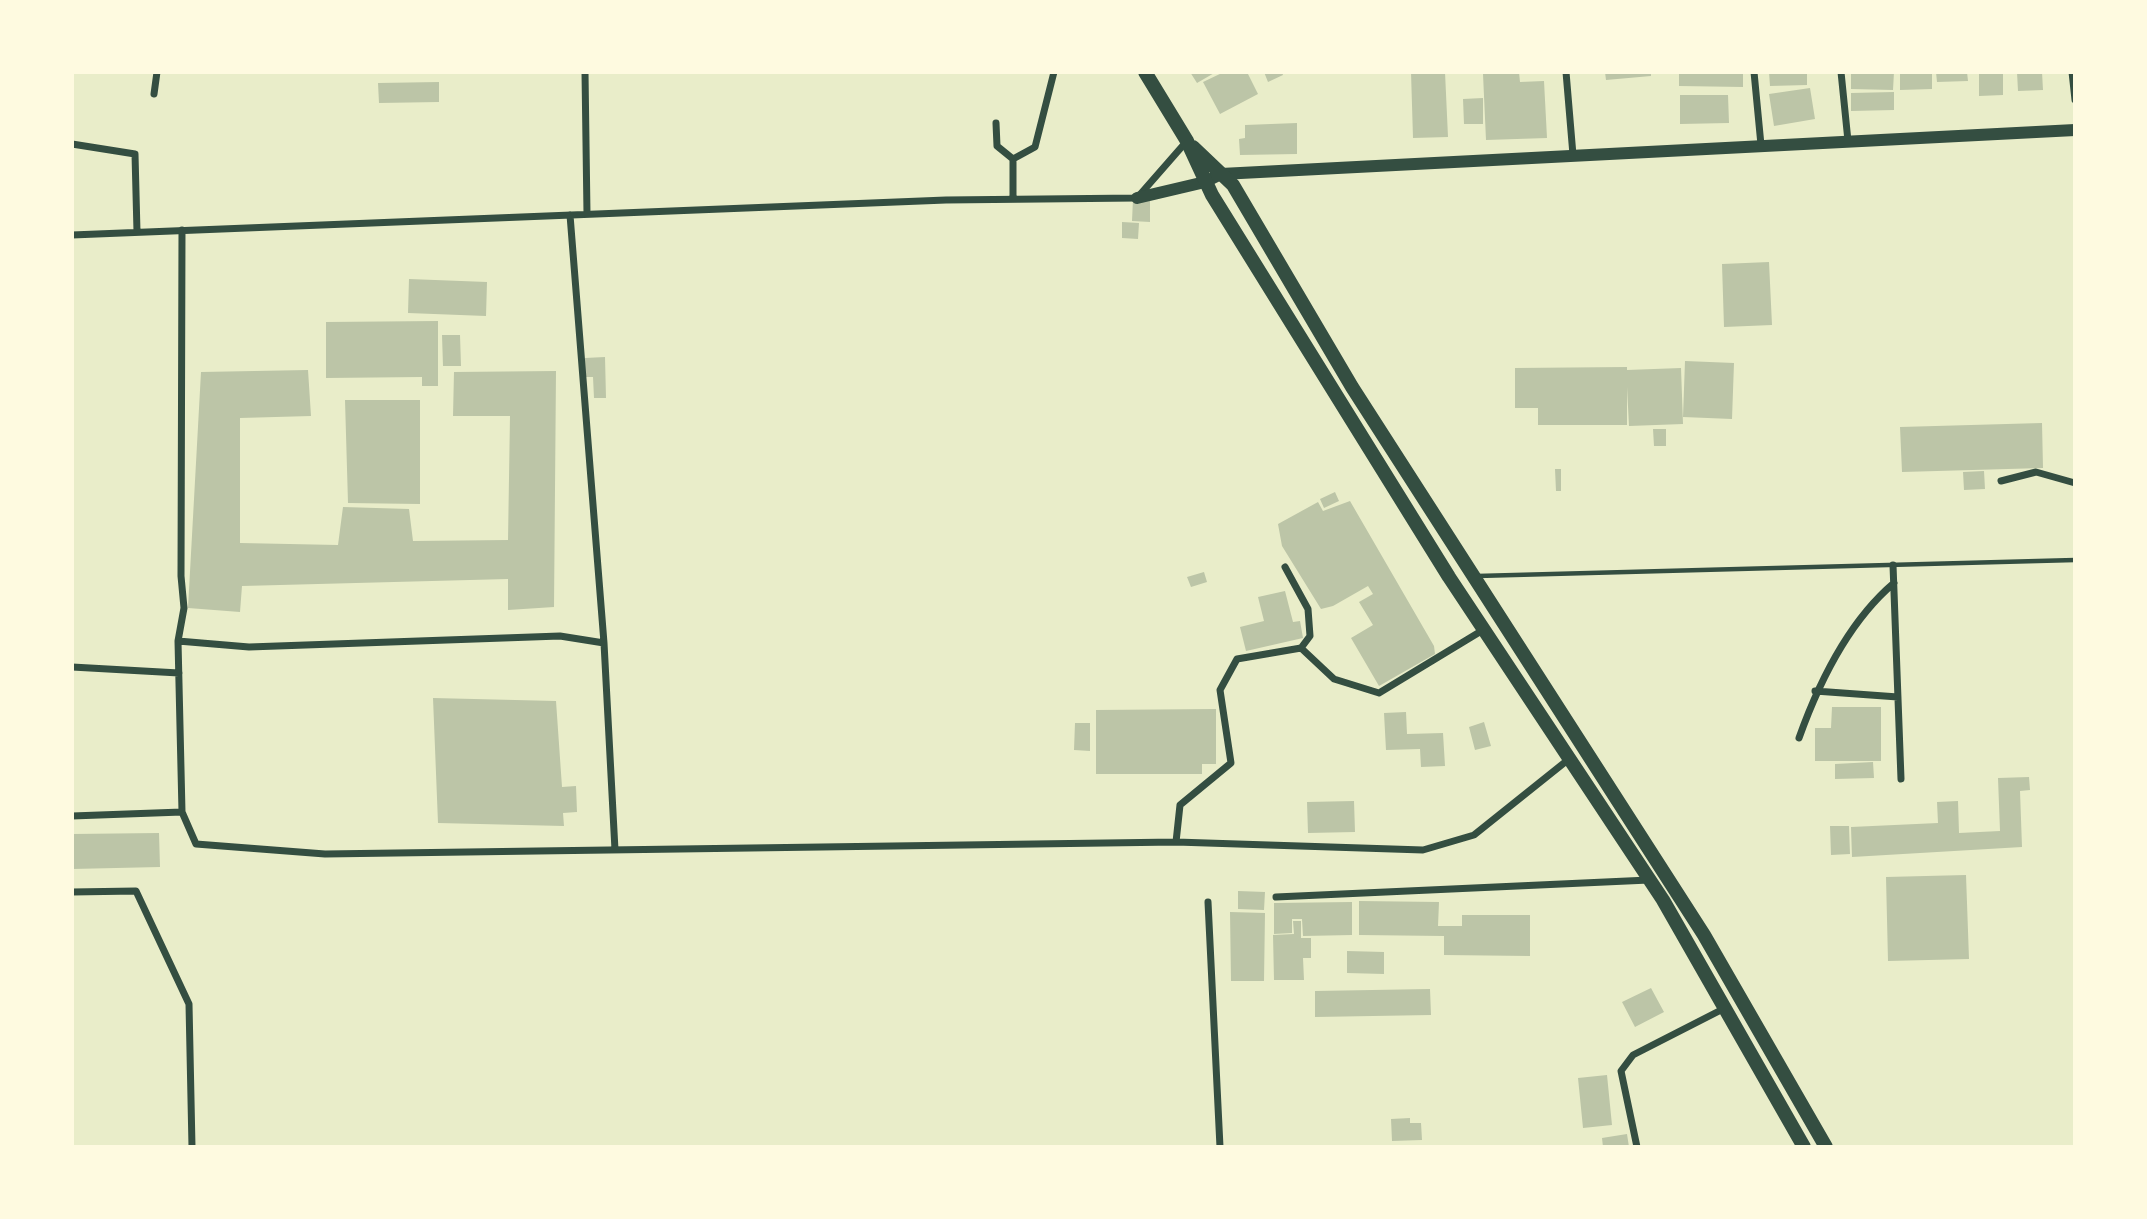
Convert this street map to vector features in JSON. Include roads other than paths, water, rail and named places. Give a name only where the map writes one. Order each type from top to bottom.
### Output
[{"type":"main road","points":[[1146,72],[1187,141],[1206,182],[1484,629],[1650,880],[1804,1147]]},
{"type":"main road","points":[[1136,198],[1206,182],[1221,174],[2075,130]]},
{"type":"main road","points":[[1187,141],[1233,185],[1352,387],[1704,935],[1826,1147]]},
{"type":"street","points":[[154,93],[157,72]]},
{"type":"street","points":[[585,72],[587,214]]},
{"type":"street","points":[[1013,159],[1035,147],[1054,72]]},
{"type":"street","points":[[1566,72],[1573,155]]},
{"type":"street","points":[[1754,72],[1761,145]]},
{"type":"street","points":[[1840,72],[1848,141]]},
{"type":"street","points":[[2072,72],[2075,100]]},
{"type":"street","points":[[996,122],[997,146],[1013,159]]},
{"type":"street","points":[[72,235],[1013,199],[1136,198],[1187,141]]},
{"type":"street","points":[[72,144],[135,154],[137,232]]},
{"type":"street","points":[[1013,159],[1013,199]]},
{"type":"street","points":[[570,215],[604,643],[615,850]]},
{"type":"street","points":[[182,230],[181,576],[184,608],[178,641],[182,812],[195,844],[325,853],[1176,842],[1423,849],[1474,835],[1570,758]]},
{"type":"street","points":[[2001,481],[2036,472],[2075,482]]},
{"type":"street","points":[[1893,565],[1901,779]]},
{"type":"street","points":[[1176,842],[1180,805],[1231,763],[1220,690],[1237,659],[1301,648],[1310,636],[1308,610],[1285,567]]},
{"type":"street","points":[[1799,738],[1815,691],[1872,602],[1894,583]]},
{"type":"street","points":[[1301,648],[1334,679],[1380,692],[1484,629]]},
{"type":"street","points":[[178,641],[249,647],[560,636],[604,643]]},
{"type":"street","points":[[72,667],[179,673]]},
{"type":"street","points":[[1815,691],[1898,697]]},
{"type":"street","points":[[72,816],[182,812]]},
{"type":"street","points":[[1276,897],[1650,880]]},
{"type":"street","points":[[72,892],[136,891],[189,1004],[192,1147]]},
{"type":"street","points":[[1208,902],[1220,1147]]},
{"type":"street","points":[[1637,1147],[1621,1071],[1633,1055],[1725,1008]]},
{"type":"lane","points":[[1473,576],[2075,560]]}]
